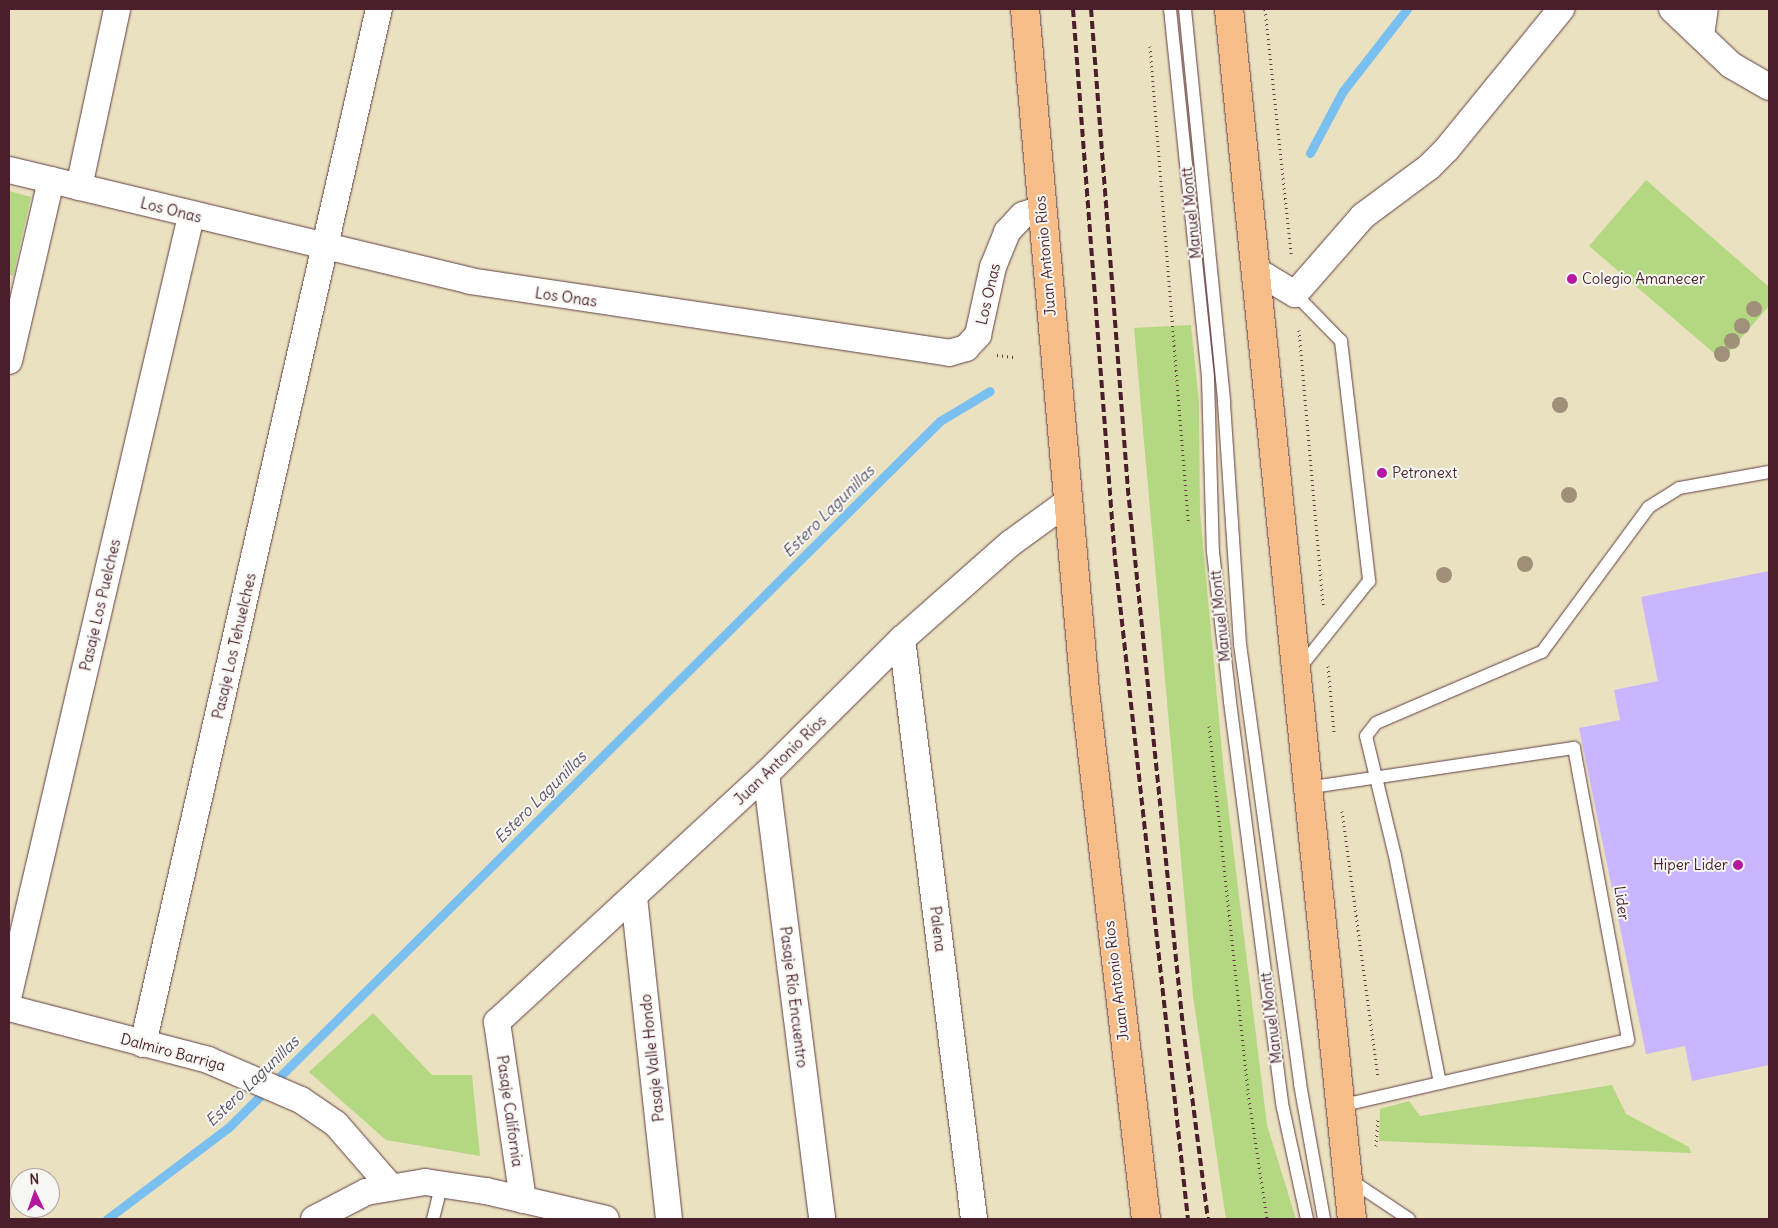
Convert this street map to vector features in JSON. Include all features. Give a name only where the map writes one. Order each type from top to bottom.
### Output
[{"type":"main road","name":"Juan Antonio Ríos","points":[[1026,9],[1066,503],[1107,906],[1146,1219]]},
{"type":"main road","points":[[1229,9],[1306,788],[1352,1219]]},
{"type":"street","points":[[78,186],[117,9]]},
{"type":"street","name":"Pasaje Los Tehuelches","points":[[143,1044],[379,9]]},
{"type":"street","points":[[1255,270],[1295,294],[1363,216],[1429,167],[1446,149],[1561,9]]},
{"type":"street","points":[[1672,9],[1731,65],[1769,87]]},
{"type":"street","points":[[1701,36],[1705,9]]},
{"type":"street","name":"Los Onas","points":[[9,170],[326,248],[527,291],[949,353],[966,348],[978,335],[996,256],[1008,232],[1023,216],[1041,209]]},
{"type":"street","points":[[9,361],[51,180]]},
{"type":"street","name":"Pasaje Los Puelches","points":[[9,994],[190,216]]},
{"type":"street","name":"Juan Antonio Ríos","points":[[497,1022],[766,774],[902,639],[1011,543],[1066,503]]},
{"type":"street","name":"Palena","points":[[902,639],[974,1219]]},
{"type":"street","name":"Pasaje Río Encuentro","points":[[766,774],[822,1219]]},
{"type":"street","name":"Pasaje Valle Hondo","points":[[634,897],[669,1219]]},
{"type":"street","name":"Dalmiro Barriga","points":[[9,1008],[233,1069],[300,1100],[336,1124],[389,1185]]},
{"type":"street","name":"Pasaje California","points":[[497,1022],[523,1200]]},
{"type":"street","points":[[314,1219],[389,1185],[442,1184],[606,1219]]},
{"type":"lane","name":"Manuel Montt","points":[[1170,9],[1208,378],[1213,544],[1230,702],[1282,1108],[1307,1219]]},
{"type":"lane","name":"Manuel Montt","points":[[1185,9],[1224,403],[1240,644],[1300,1084],[1324,1219]]},
{"type":"lane","points":[[1295,294],[1341,341],[1369,580],[1296,672]]},
{"type":"lane","points":[[1440,1082],[1366,736],[1376,723],[1542,652],[1649,506],[1679,488],[1769,472]]},
{"type":"lane","name":"Lider","points":[[1306,788],[1376,776],[1574,748],[1591,821],[1628,1040],[1340,1106]]},
{"type":"lane","points":[[1348,1178],[1409,1219]]},
{"type":"lane","points":[[433,1219],[442,1184]]},
{"type":"path","points":[[990,354],[1014,357]]},
{"type":"green space","points":[[1646,180],[1769,287],[1769,306],[1722,360],[1589,246]]},
{"type":"green space","points":[[9,191],[31,197],[13,276],[9,275]]},
{"type":"green space","points":[[1191,325],[1199,403],[1200,512],[1224,773],[1267,1125],[1296,1219],[1226,1219],[1193,996],[1134,328]]},
{"type":"green space","points":[[373,1013],[432,1075],[472,1075],[480,1156],[386,1140],[309,1072]]},
{"type":"green space","points":[[1612,1085],[1626,1114],[1689,1147],[1691,1153],[1379,1141],[1380,1109],[1409,1101],[1420,1116]]},
{"type":"building","points":[[1769,571],[1769,1065],[1692,1081],[1685,1046],[1646,1054],[1579,728],[1620,720],[1614,690],[1658,681],[1641,597]]},
{"type":"waterway","name":"Estero Lagunillas","points":[[1310,153],[1343,91],[1407,9]]},
{"type":"waterway","name":"Estero Lagunillas","points":[[107,1219],[229,1127],[940,421],[990,391]]},
{"type":"railway","points":[[1073,9],[1115,559],[1188,1219]]},
{"type":"railway","points":[[1091,9],[1129,500],[1183,1027],[1208,1219]]},
{"type":"place","name":"Colegio Amanecer","points":[[1572,279]]},
{"type":"place","name":"Petronext","points":[[1382,473]]},
{"type":"place","name":"Hiper Lider","points":[[1738,865]]}]
